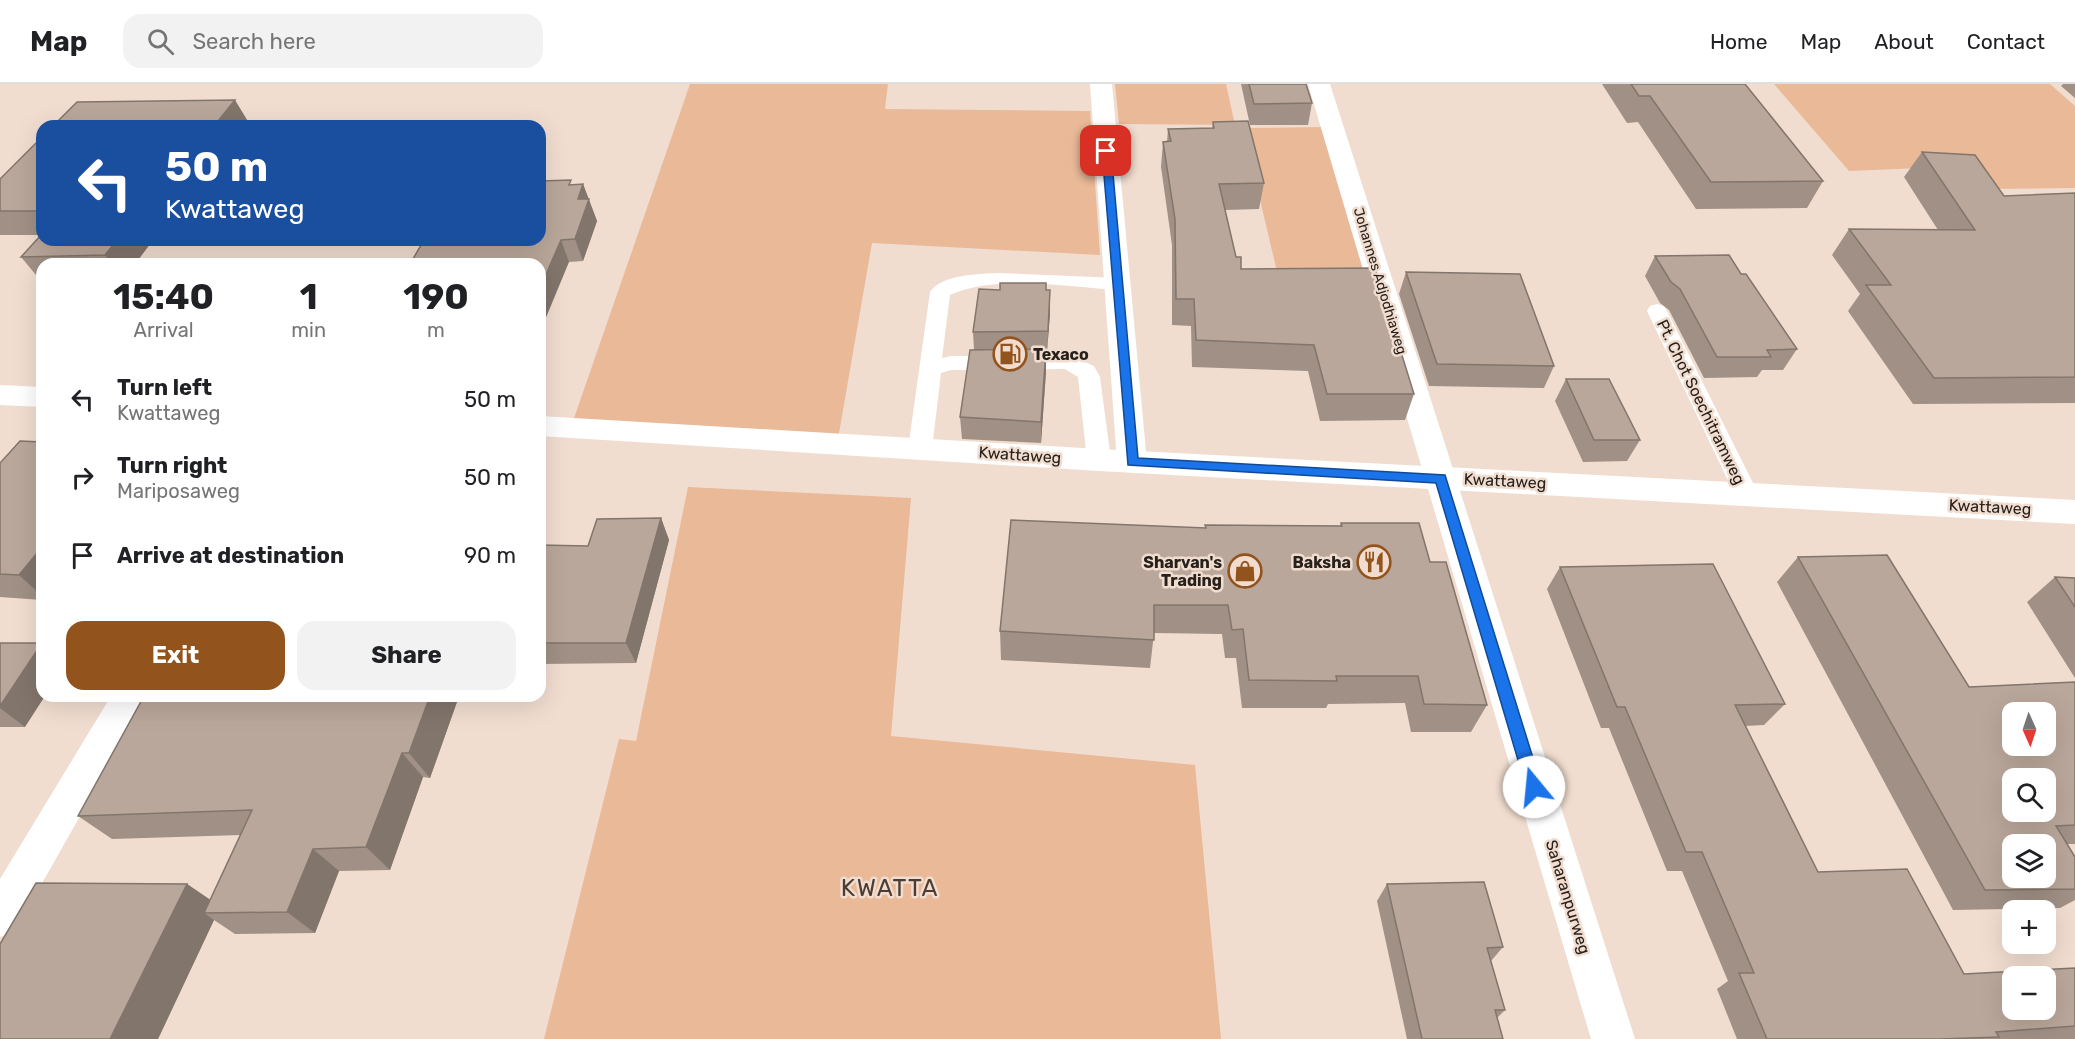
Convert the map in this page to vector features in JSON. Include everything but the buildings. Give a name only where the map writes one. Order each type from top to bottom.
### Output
[{"type":"street","points":[[1101,84],[1132,462]]},
{"type":"street","name":"Johannes Adjodhiaweg","points":[[1319,84],[1441,478]]},
{"type":"street","points":[[0,395],[36,397]]},
{"type":"street","name":"Kwattaweg","points":[[546,426],[1132,462],[2075,512]]},
{"type":"street","name":"Saharanpurweg","points":[[1441,478],[1612,1039]]},
{"type":"street","points":[[0,917],[126,702]]},
{"type":"lane","points":[[920,449],[940,292],[950,285],[988,279],[1118,284]]},
{"type":"lane","name":"Pt. Chot Soechitramweg","points":[[1657,311],[1746,493]]},
{"type":"lane","points":[[930,369],[951,363],[1069,362],[1078,366],[1089,377],[1099,460]]},
{"type":"shaded area","points":[[690,84],[888,84],[885,109],[1090,111],[1100,255],[872,243],[838,439],[573,421]]},
{"type":"shaded area","points":[[1115,84],[1226,84],[1235,125],[1119,124]]},
{"type":"shaded area","points":[[1774,84],[2050,84],[2075,106],[2075,188],[1989,189],[1969,166],[1849,171]]},
{"type":"shaded area","points":[[1323,127],[1367,279],[1279,280],[1243,128]]},
{"type":"shaded area","points":[[688,487],[911,498],[891,736],[1195,765],[1221,1039],[544,1039],[619,739],[636,741]]},
{"type":"place","name":"Texaco","points":[[1010,354]]},
{"type":"place","name":"Baksha","points":[[1374,562]]},
{"type":"place","name":"Sharvan's Trading","points":[[1245,571]]},
{"type":"district","name":"KWATTA","points":[[890,888]]},
{"type":"route","points":[[1106,151],[1132,462],[1441,478],[1534,787]]}]
